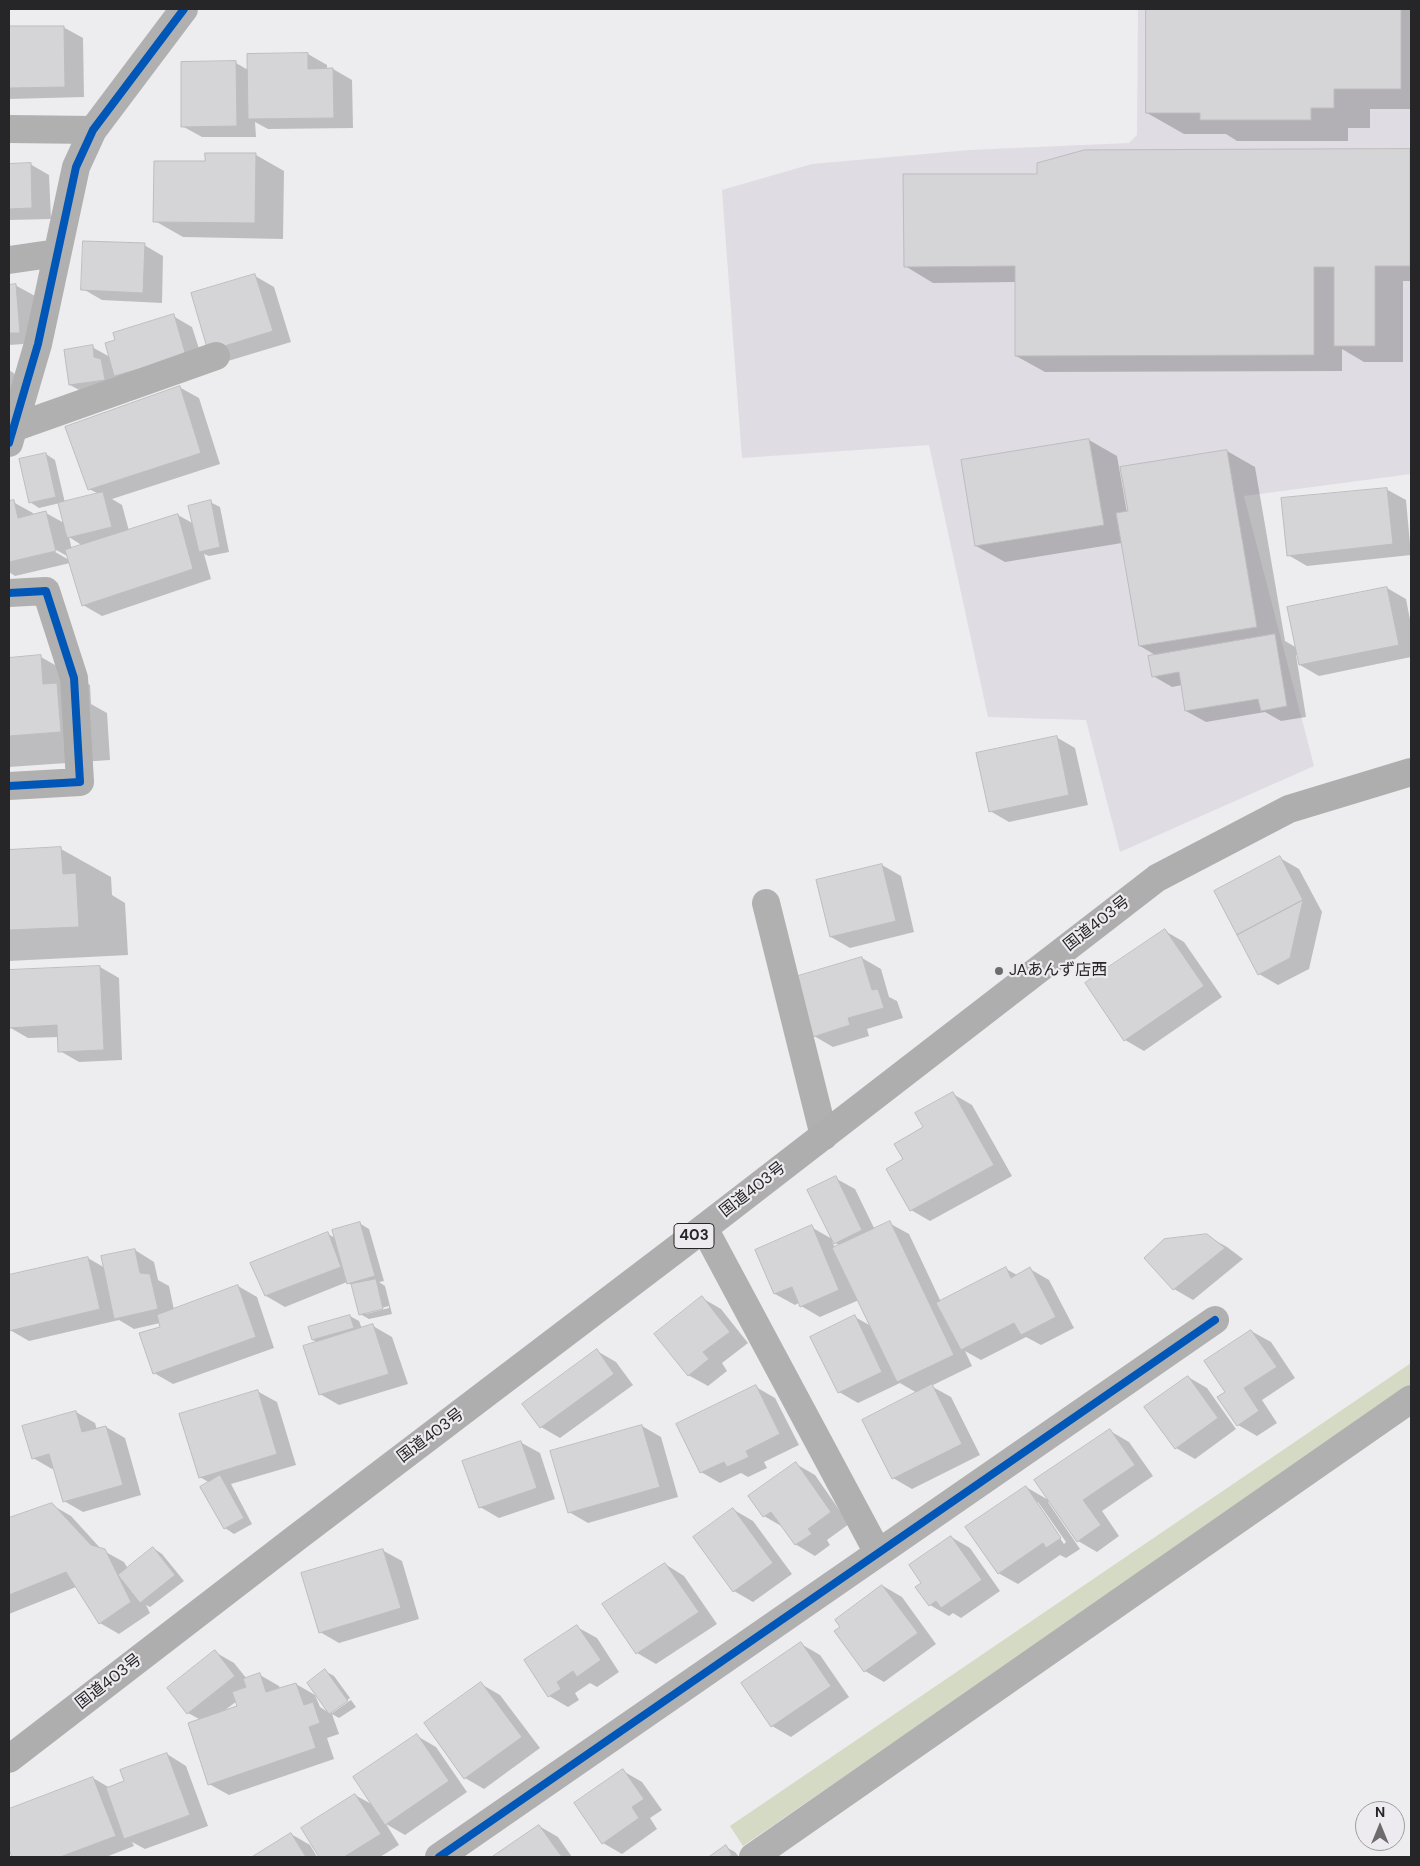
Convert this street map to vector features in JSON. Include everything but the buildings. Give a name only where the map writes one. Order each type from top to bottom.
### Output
[{"type":"highway","name":"国道403号","points":[[9,1760],[296,1538],[824,1136],[1157,878],[1289,809],[1411,772]]},
{"type":"street","points":[[11,435],[38,344],[76,167],[93,130],[184,9]]},
{"type":"street","points":[[9,129],[93,130]]},
{"type":"street","points":[[9,260],[57,254]]},
{"type":"street","points":[[11,435],[216,356]]},
{"type":"street","points":[[9,593],[46,591],[74,678],[80,782],[9,786]]},
{"type":"street","points":[[766,903],[824,1136]]},
{"type":"street","points":[[704,1228],[878,1553]]},
{"type":"street","points":[[439,1857],[1215,1320]]},
{"type":"street","points":[[753,1857],[1411,1399]]},
{"type":"shaded area","points":[[1138,9],[1411,9],[1411,474],[1244,496],[1314,766],[1120,852],[1086,720],[988,717],[929,445],[742,458],[722,190],[812,164],[970,150],[1129,143],[1137,135]]},
{"type":"green space","points":[[1411,1363],[1411,1387],[743,1846],[730,1826]]},
{"type":"cycle path","points":[[9,443],[38,344],[76,167],[93,130],[184,9]]},
{"type":"cycle path","points":[[9,593],[46,591],[74,678],[80,782],[9,786]]},
{"type":"cycle path","points":[[439,1857],[1215,1320]]},
{"type":"place","name":"JAあんず店西","points":[[999,971]]}]
